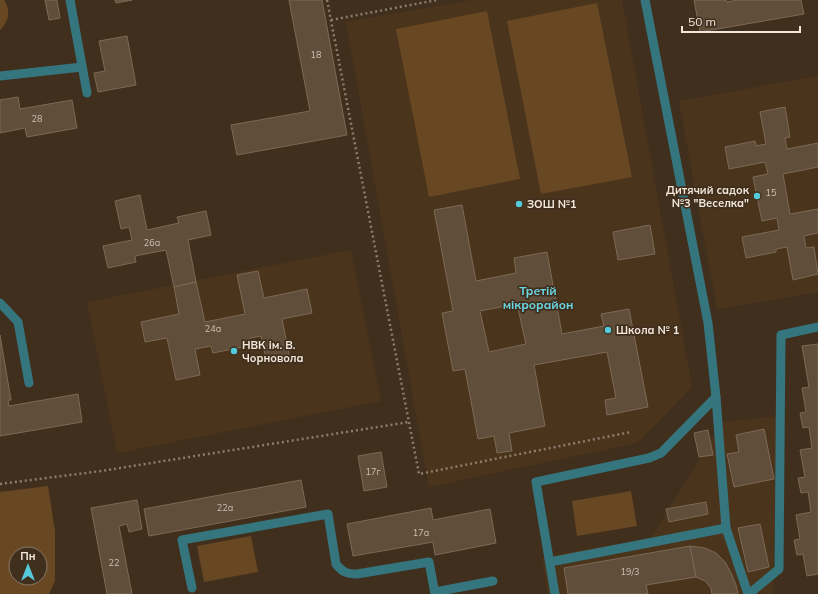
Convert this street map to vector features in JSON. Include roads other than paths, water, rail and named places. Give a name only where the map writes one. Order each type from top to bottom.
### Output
[{"type":"lane","points":[[70,0],[87,93]]},
{"type":"lane","points":[[646,0],[708,323],[716,397],[726,528],[748,594],[779,568],[781,335],[818,327]]},
{"type":"lane","points":[[0,76],[82,67]]},
{"type":"lane","points":[[0,302],[18,322],[29,383]]},
{"type":"lane","points":[[555,594],[536,482],[649,458],[661,453],[716,397]]},
{"type":"lane","points":[[192,588],[182,540],[328,514],[336,564],[341,570],[348,574],[357,574],[429,562],[435,593],[493,581]]},
{"type":"lane","points":[[550,562],[726,528]]},
{"type":"place","name":"Дитячий садок №3 \"Веселка\"","points":[[757,196]]},
{"type":"place","name":"ЗОШ №1","points":[[519,204]]},
{"type":"place","name":"Школа № 1","points":[[608,330]]},
{"type":"place","name":"НВК ім. В. Чорновола","points":[[234,351]]},
{"type":"district","name":"Третій мікрорайон","points":[[538,298]]}]
